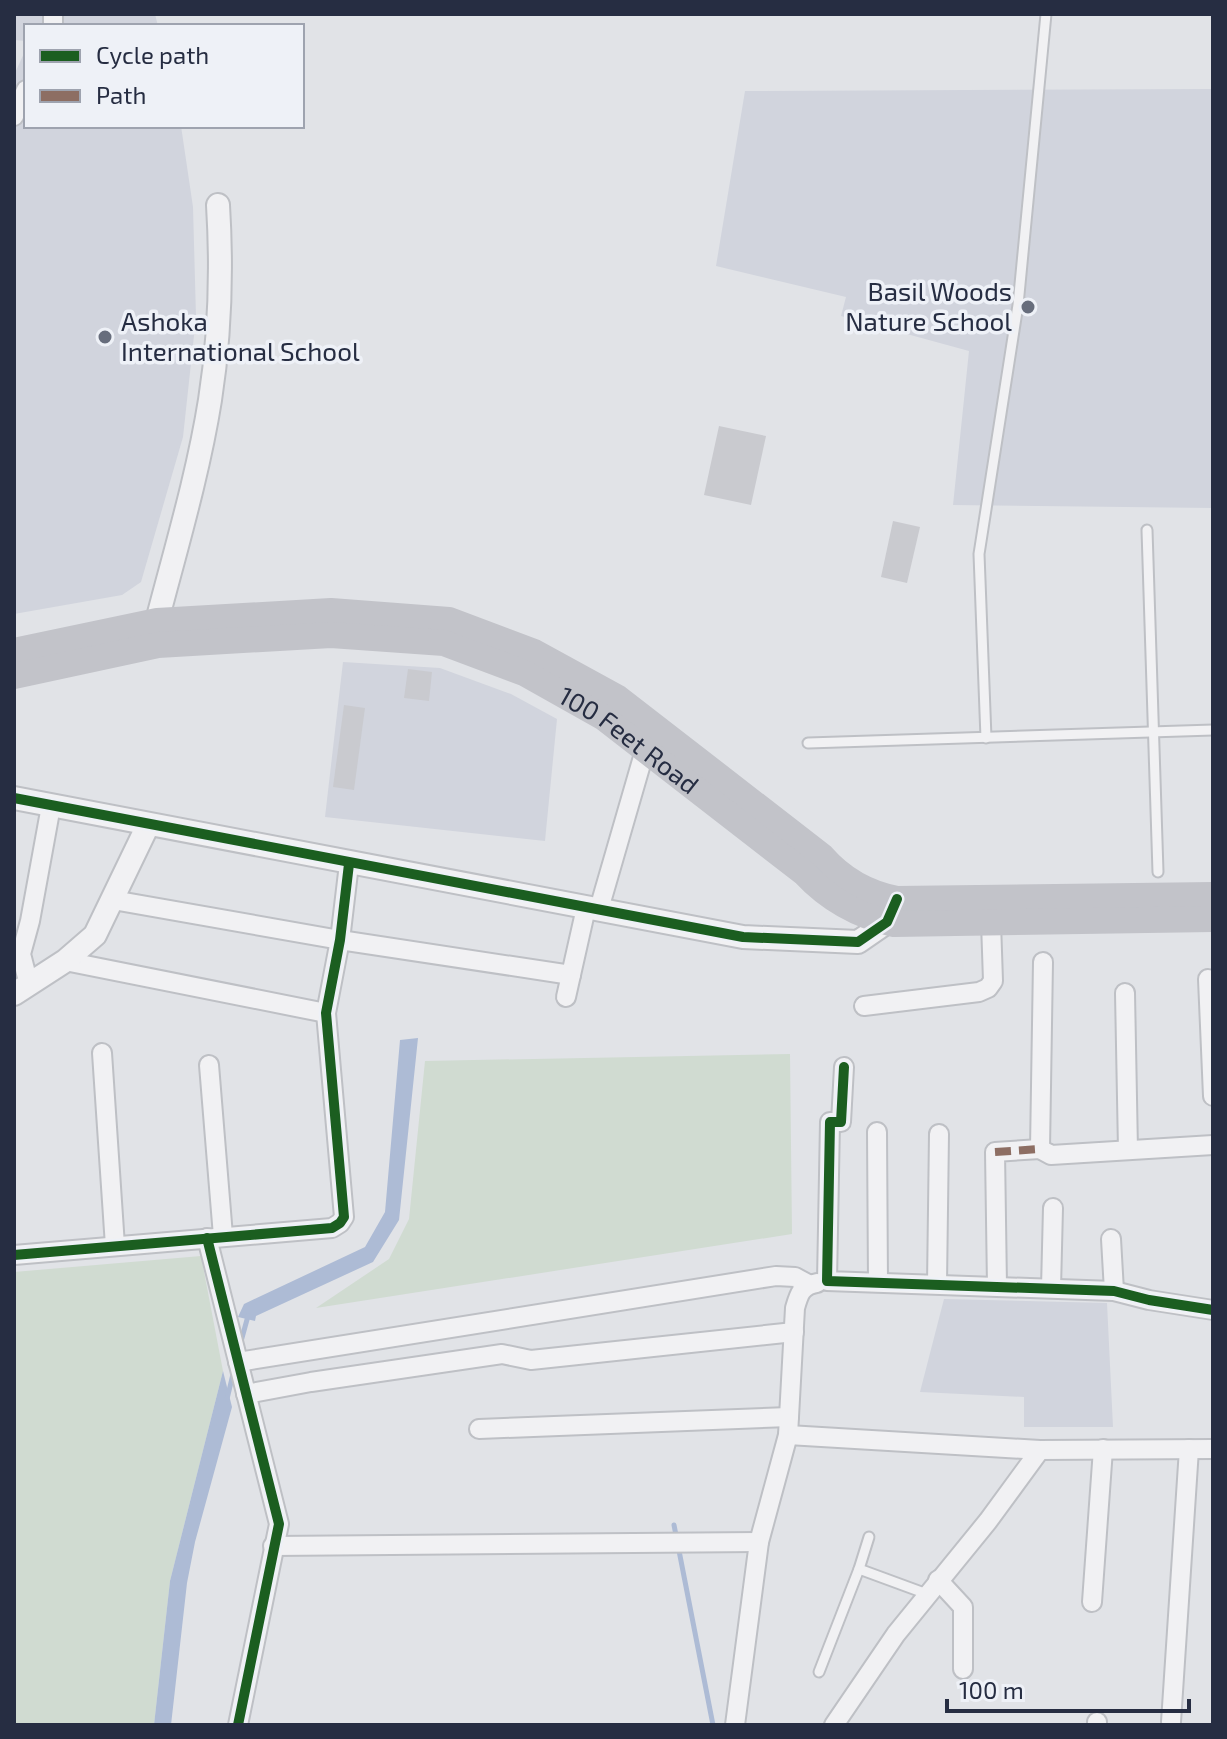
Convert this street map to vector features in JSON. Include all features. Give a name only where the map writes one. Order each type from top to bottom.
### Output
[{"type":"main road","name":"100 Feet Road","points":[[14,651],[331,611],[449,620],[534,652],[618,698],[822,856],[851,883],[874,893],[892,911],[991,922],[1213,919]]},
{"type":"main road","name":"100 Feet Road","points":[[14,676],[158,633],[331,635],[444,643],[524,673],[604,718],[804,873],[826,894],[852,910],[892,911],[1213,895]]},
{"type":"street","points":[[14,116],[24,94]]},
{"type":"street","points":[[158,633],[210,399],[218,322],[218,205]]},
{"type":"street","points":[[566,997],[645,750]]},
{"type":"street","points":[[14,798],[743,937],[858,942],[892,911]]},
{"type":"street","points":[[21,990],[21,954],[51,806]]},
{"type":"street","points":[[21,990],[65,961],[95,935],[148,825]]},
{"type":"street","points":[[14,1255],[332,1228],[340,1223],[344,1217],[326,1013],[340,940],[349,864]]},
{"type":"street","points":[[113,900],[340,940],[571,975]]},
{"type":"street","points":[[864,1006],[979,992],[988,988],[993,981],[991,922]]},
{"type":"street","points":[[65,961],[326,1013]]},
{"type":"street","points":[[1040,1149],[1043,962]]},
{"type":"street","points":[[1208,979],[1213,1096]]},
{"type":"street","points":[[1125,993],[1128,1150]]},
{"type":"street","points":[[102,1053],[115,1246]]},
{"type":"street","points":[[209,1065],[215,1237],[233,1343],[279,1524],[238,1725]]},
{"type":"street","points":[[827,1281],[830,1122],[841,1122],[844,1067]]},
{"type":"street","points":[[877,1132],[878,1282]]},
{"type":"street","points":[[937,1284],[939,1134]]},
{"type":"street","points":[[997,1286],[995,1152],[1040,1149],[1051,1155],[1213,1145]]},
{"type":"street","points":[[1051,1288],[1053,1208]]},
{"type":"street","points":[[1111,1239],[1114,1291]]},
{"type":"street","points":[[238,1362],[776,1276],[795,1277],[808,1284]]},
{"type":"street","points":[[735,1725],[759,1542],[789,1426],[798,1300],[800,1291],[808,1284],[827,1281],[878,1282],[1114,1291],[1213,1310]]},
{"type":"street","points":[[245,1389],[502,1354],[531,1360],[794,1332]]},
{"type":"street","points":[[479,1429],[789,1426],[1040,1450],[1213,1449]]},
{"type":"street","points":[[1092,1602],[1103,1449]]},
{"type":"street","points":[[1171,1722],[1189,1449]]},
{"type":"street","points":[[834,1725],[896,1634],[988,1521],[1040,1450]]},
{"type":"street","points":[[273,1546],[759,1542]]},
{"type":"street","points":[[933,1587],[963,1607],[963,1669]]},
{"type":"lane","points":[[986,738],[979,554],[1018,305],[1046,14]]},
{"type":"lane","points":[[1147,530],[1158,872]]},
{"type":"lane","points":[[808,743],[1213,730]]},
{"type":"lane","points":[[819,1672],[869,1537]]},
{"type":"lane","points":[[859,1569],[933,1587]]},
{"type":"shaded area","points":[[14,14],[155,14],[158,24],[24,24],[24,41],[14,40]]},
{"type":"shaded area","name":"Ashoka International School","points":[[24,53],[24,128],[181,128],[193,207],[196,317],[183,437],[141,582],[122,595],[14,614],[14,75]]},
{"type":"shaded area","name":"Basil Woods Nature School","points":[[1213,89],[1213,508],[953,505],[969,351],[841,316],[846,297],[716,266],[745,91]]},
{"type":"shaded area","points":[[343,662],[440,668],[511,694],[557,719],[545,841],[325,817]]},
{"type":"shaded area","points":[[790,1054],[792,1234],[316,1308],[389,1259],[409,1219],[425,1061]]},
{"type":"shaded area","points":[[201,1256],[223,1371],[170,1581],[154,1725],[14,1725],[14,1272]]},
{"type":"shaded area","points":[[944,1299],[1107,1303],[1113,1427],[1024,1427],[1024,1397],[920,1392]]},
{"type":"water","points":[[418,1038],[399,1220],[373,1262],[256,1316],[255,1321],[238,1317],[244,1304],[365,1247],[385,1212],[400,1040]]},
{"type":"water","points":[[223,1371],[232,1407],[195,1542],[187,1583],[171,1725],[154,1725],[170,1581]]},
{"type":"building","points":[[719,426],[766,436],[751,505],[704,495]]},
{"type":"building","points":[[893,521],[920,527],[907,583],[881,577]]},
{"type":"building","points":[[408,669],[432,672],[429,701],[404,698]]},
{"type":"building","points":[[344,705],[365,708],[354,790],[333,787]]},
{"type":"waterway","points":[[240,1345],[248,1316]]},
{"type":"waterway","points":[[227,1399],[234,1370]]},
{"type":"waterway","points":[[674,1525],[713,1725]]},
{"type":"marked path","points":[[995,1152],[1040,1149]]},
{"type":"cycle path","points":[[14,798],[743,937],[858,942],[887,922],[897,899]]},
{"type":"cycle path","points":[[14,1255],[332,1228],[340,1223],[344,1217],[326,1013],[340,940],[349,864]]},
{"type":"cycle path","points":[[844,1067],[841,1122],[830,1122],[827,1281],[1114,1291],[1213,1310]]},
{"type":"cycle path","points":[[207,1238],[279,1524],[238,1725]]},
{"type":"place","name":"Basil Woods Nature School","points":[[1028,307]]},
{"type":"place","name":"Ashoka International School","points":[[105,337]]}]
